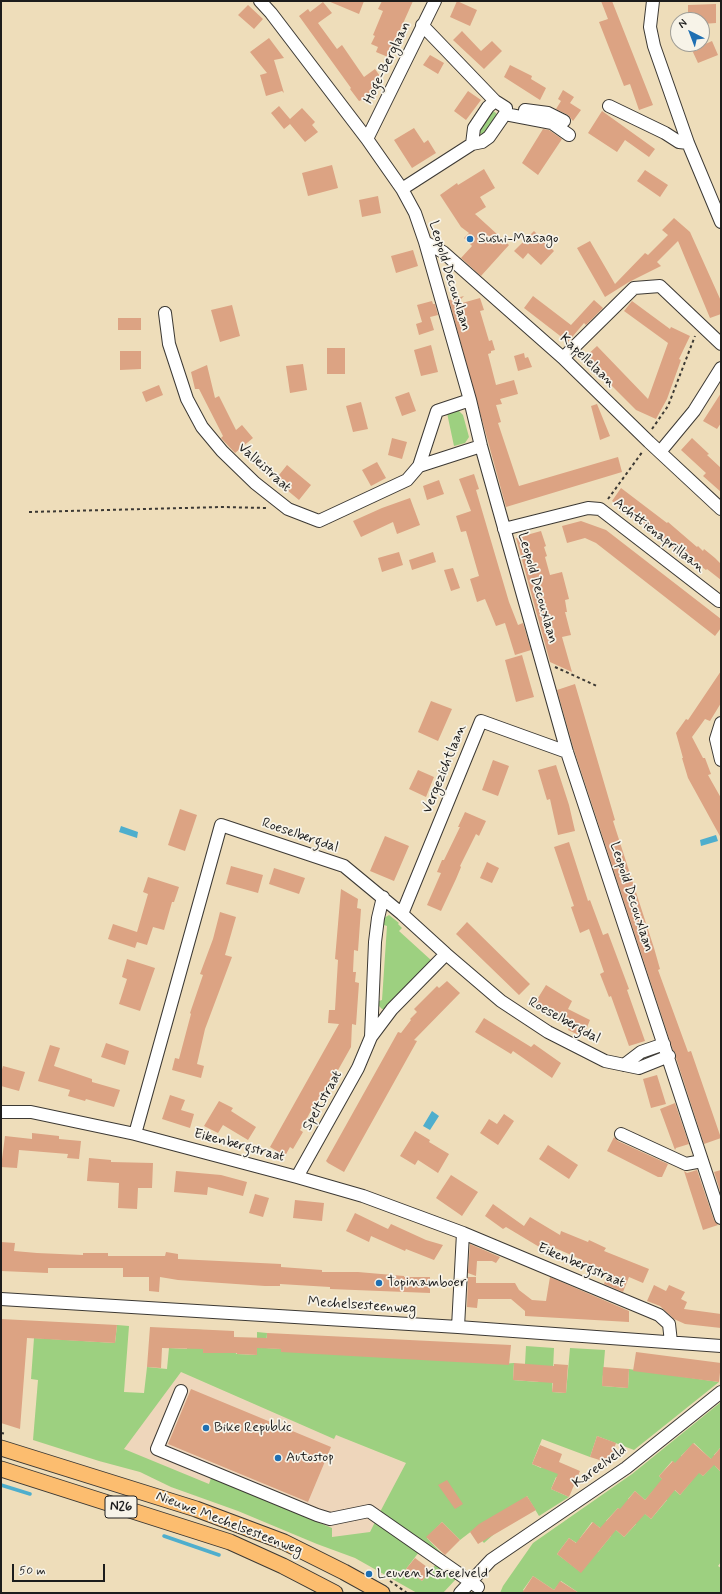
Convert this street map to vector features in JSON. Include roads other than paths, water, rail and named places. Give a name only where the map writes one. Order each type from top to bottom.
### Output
[{"type":"main road","name":"Nieuwe Mechelsesteenweg","points":[[1,1448],[196,1509],[258,1532],[284,1542],[382,1593]]},
{"type":"main road","name":"Nieuwe Mechelsesteenweg","points":[[1,1469],[230,1542],[283,1566],[335,1593]]},
{"type":"street","name":"Leopold Decouxlaan","points":[[260,1],[271,13],[368,139],[402,189],[415,213],[425,242],[470,400],[504,529],[568,752],[721,1218]]},
{"type":"street","name":"Hoge-Berglaan","points":[[368,139],[422,25],[435,1]]},
{"type":"street","points":[[653,1],[650,27],[654,46],[688,142],[721,222]]},
{"type":"street","points":[[422,25],[506,111],[552,123],[569,135]]},
{"type":"street","points":[[472,144],[474,128],[488,107],[496,101]]},
{"type":"street","points":[[609,106],[665,133],[679,142],[688,142]]},
{"type":"street","points":[[506,111],[548,113],[564,121]]},
{"type":"street","points":[[402,189],[472,144],[482,142],[490,137],[506,111]]},
{"type":"street","name":"Kapellelaan","points":[[425,242],[443,252],[563,358],[721,510]]},
{"type":"street","points":[[563,358],[634,288],[660,286],[721,344]]},
{"type":"street","name":"Valleistraat","points":[[165,313],[170,344],[187,399],[202,427],[222,451],[250,478],[288,509],[319,521],[407,480],[419,466],[436,411],[470,400]]},
{"type":"street","points":[[660,452],[694,411],[721,368]]},
{"type":"street","name":"Valleistraat","points":[[419,466],[481,446]]},
{"type":"street","name":"Achttienaprillaan","points":[[504,529],[588,508],[600,509],[719,601],[721,601]]},
{"type":"street","name":"Vergezichtlaan","points":[[402,914],[481,721],[568,752]]},
{"type":"street","points":[[721,723],[716,738],[721,760]]},
{"type":"street","name":"Roeselbergdal","points":[[135,1134],[221,825],[344,866],[383,897],[501,1001],[548,1032],[605,1061],[639,1068],[669,1056]]},
{"type":"street","name":"Speltstraat","points":[[371,1037],[375,942],[378,918],[383,897]]},
{"type":"street","name":"Speltstraat","points":[[297,1177],[358,1068],[371,1037],[392,1009],[446,954]]},
{"type":"street","points":[[624,1065],[640,1052],[664,1044]]},
{"type":"street","name":"Eikenbergstraat","points":[[1,1112],[30,1112],[135,1134],[363,1196],[463,1233],[658,1315],[669,1324],[671,1342]]},
{"type":"street","points":[[621,1134],[686,1164],[702,1161]]},
{"type":"street","points":[[458,1327],[463,1233]]},
{"type":"street","name":"Mechelsesteenweg","points":[[1,1299],[458,1327],[721,1346]]},
{"type":"street","points":[[181,1391],[156,1449],[330,1519],[370,1511],[474,1587]]},
{"type":"street","name":"Kareelveld","points":[[460,1593],[474,1587],[491,1560],[626,1468],[721,1392]]},
{"type":"water","points":[[121,826],[138,832],[137,838],[119,832]]},
{"type":"water","points":[[716,835],[718,841],[701,846],[700,840]]},
{"type":"water","points":[[432,1111],[439,1116],[430,1130],[423,1126]]},
{"type":"waterway","points":[[1,1485],[30,1494]]},
{"type":"waterway","points":[[164,1536],[219,1555]]},
{"type":"place","name":"Sushi-Masago","points":[[470,239]]},
{"type":"place","name":"Topinamboer","points":[[379,1283]]},
{"type":"place","name":"Bike Republic","points":[[206,1428]]},
{"type":"place","name":"Autostop","points":[[278,1458]]},
{"type":"place","name":"Leuven Kareelveld","points":[[369,1574]]}]
